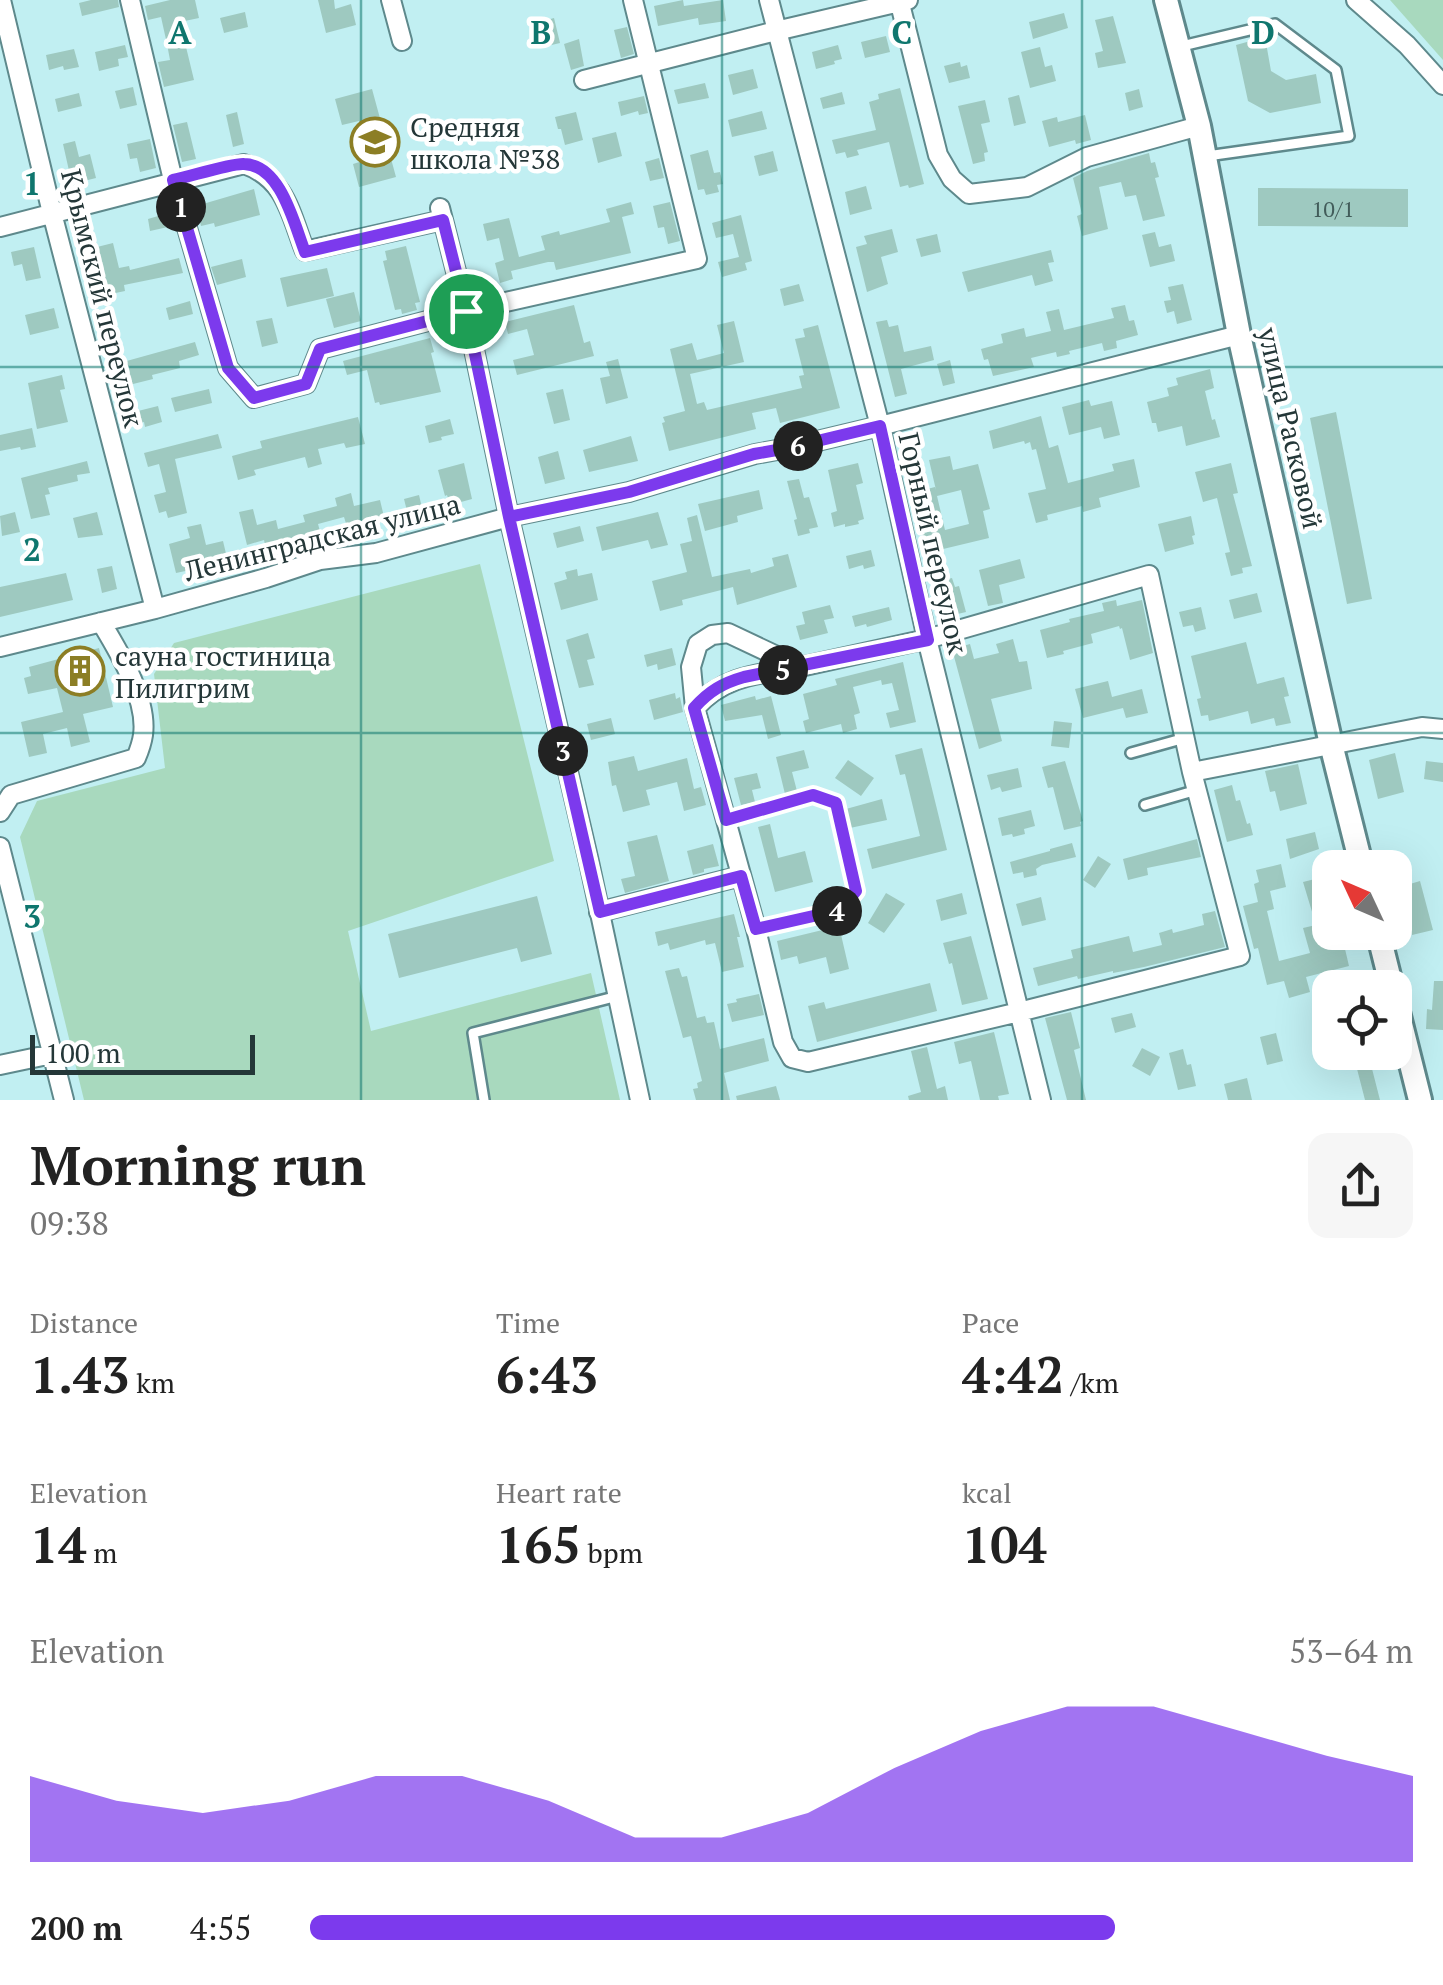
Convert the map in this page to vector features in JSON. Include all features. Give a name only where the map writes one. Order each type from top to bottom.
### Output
[{"type":"street","name":"Крымский переулок","points":[[1,0],[155,609]]},
{"type":"street","points":[[130,0],[173,180],[228,368],[254,398],[306,384],[320,349],[466,311],[698,259],[634,0]]},
{"type":"street","points":[[391,0],[402,41]]},
{"type":"street","name":"Горный переулок","points":[[769,0],[880,426],[928,640],[1041,1100]]},
{"type":"street","name":"улица Расковой","points":[[1166,0],[1199,126],[1239,335],[1358,850]]},
{"type":"street","points":[[1356,0],[1443,84]]},
{"type":"street","points":[[584,80],[903,1],[938,155],[952,179],[969,194],[1027,187],[1088,156],[1199,126]]},
{"type":"street","points":[[0,227],[244,164],[272,178],[283,195],[305,252],[442,214],[640,1100]]},
{"type":"street","name":"Ленинградская улица","points":[[0,647],[155,609],[320,560],[376,553],[509,517],[629,492],[754,454],[1239,335]]},
{"type":"street","points":[[694,708],[723,683],[928,640],[1149,575],[1194,781],[1240,956],[808,1062],[792,1058],[783,1042],[756,929],[694,708],[691,667],[698,644],[712,635],[728,633],[800,666]]},
{"type":"street","points":[[0,812],[11,795],[136,758],[143,735],[142,709],[101,622]]},
{"type":"street","points":[[1194,781],[1331,744],[1422,727],[1443,729]]},
{"type":"street","points":[[0,847],[64,1100]]},
{"type":"street","points":[[600,912],[741,876]]},
{"type":"street","points":[[0,1065],[52,1054]]},
{"type":"street","points":[[1412,1068],[1420,1100]]},
{"type":"lane","points":[[1179,47],[1275,24],[1336,70],[1349,136],[1205,156]]},
{"type":"lane","points":[[1130,753],[1184,738]]},
{"type":"lane","points":[[1145,805],[1194,781]]},
{"type":"lane","points":[[726,820],[813,795],[836,803],[856,891],[840,910],[756,929]]},
{"type":"lane","points":[[484,1100],[473,1033],[618,996]]},
{"type":"green space","points":[[1390,0],[1443,0],[1443,60]]},
{"type":"green space","points":[[480,564],[554,861],[348,931],[371,1031],[591,973],[620,1100],[84,1100],[20,837],[37,801],[165,768],[154,674],[174,643]]},
{"type":"building","points":[[118,0],[119,7],[82,16],[79,3]]},
{"type":"building","points":[[195,0],[199,18],[180,22],[194,80],[164,87],[158,62],[170,60],[161,17],[148,20],[145,6]]},
{"type":"building","points":[[318,0],[334,0],[335,9],[351,4],[356,25],[326,33]]},
{"type":"building","points":[[683,0],[684,6],[723,0],[726,21],[699,25],[698,18],[658,26],[654,6]]},
{"type":"building","points":[[245,12],[248,27],[224,33],[220,18]]},
{"type":"building","points":[[1064,13],[1068,28],[1033,39],[1029,22]]},
{"type":"building","points":[[1113,16],[1126,63],[1098,68],[1095,53],[1103,51],[1095,20]]},
{"type":"building","points":[[554,18],[560,43],[543,47],[533,24]]},
{"type":"building","points":[[627,27],[634,54],[621,58],[614,30]]},
{"type":"building","points":[[886,36],[890,52],[865,58],[861,42]]},
{"type":"building","points":[[1265,37],[1271,71],[1286,80],[1316,74],[1321,103],[1270,113],[1248,101],[1236,45]]},
{"type":"building","points":[[579,39],[584,66],[571,70],[564,44]]},
{"type":"building","points":[[125,45],[128,57],[118,59],[119,66],[99,71],[95,52]]},
{"type":"building","points":[[838,45],[842,59],[816,69],[812,52]]},
{"type":"building","points":[[1040,47],[1045,67],[1052,65],[1056,81],[1030,88],[1021,52]]},
{"type":"building","points":[[74,49],[79,67],[49,70],[46,55]]},
{"type":"building","points":[[960,62],[961,67],[967,65],[970,78],[949,83],[944,66]]},
{"type":"building","points":[[753,69],[758,88],[733,95],[728,75]]},
{"type":"building","points":[[705,83],[709,98],[678,104],[674,90]]},
{"type":"building","points":[[133,87],[137,105],[120,109],[115,91]]},
{"type":"building","points":[[900,88],[924,184],[909,188],[900,187],[889,142],[857,150],[859,155],[847,158],[845,152],[836,154],[832,140],[876,130],[869,102],[879,99],[878,94]]},
{"type":"building","name":"Средняя школа №38","points":[[372,89],[396,177],[359,187],[353,164],[369,159],[359,121],[342,125],[335,99]]},
{"type":"building","points":[[1139,89],[1143,107],[1129,111],[1125,93]]},
{"type":"building","points":[[842,92],[845,104],[823,109],[820,98]]},
{"type":"building","points":[[79,93],[82,106],[58,112],[55,99]]},
{"type":"building","points":[[1019,95],[1026,123],[1014,126],[1008,98]]},
{"type":"building","points":[[644,96],[648,113],[639,115],[638,111],[621,116],[618,102]]},
{"type":"building","points":[[985,100],[990,122],[981,124],[988,152],[984,153],[985,161],[973,164],[958,106]]},
{"type":"building","points":[[762,111],[767,129],[732,137],[728,120]]},
{"type":"building","points":[[237,112],[244,144],[233,147],[226,115]]},
{"type":"building","points":[[576,112],[583,140],[565,145],[555,117]]},
{"type":"building","points":[[1085,115],[1091,140],[1049,147],[1042,121],[1057,117],[1058,122]]},
{"type":"building","points":[[187,122],[196,159],[182,162],[173,125]]},
{"type":"building","points":[[616,132],[622,156],[598,163],[592,138]]},
{"type":"building","points":[[150,139],[156,168],[140,172],[137,158],[130,159],[127,144]]},
{"type":"building","points":[[75,141],[79,157],[90,154],[96,178],[72,184],[63,144]]},
{"type":"building","points":[[708,150],[714,173],[720,172],[723,184],[717,185],[719,192],[706,195],[704,189],[698,190],[690,155]]},
{"type":"building","points":[[773,151],[778,171],[759,176],[754,156]]},
{"type":"building","points":[[1149,153],[1159,177],[1155,178],[1165,216],[1143,221],[1136,195],[1125,197],[1121,182],[1099,187],[1108,229],[1082,236],[1077,216],[1082,214],[1073,178]]},
{"type":"building","points":[[659,158],[664,178],[650,181],[645,162]]},
{"type":"building","points":[[866,186],[872,209],[850,215],[845,192]]},
{"type":"building","points":[[1258,188],[1408,189],[1408,227],[1258,226]]},
{"type":"building","points":[[254,189],[260,215],[215,227],[214,223],[201,226],[196,206]]},
{"type":"building","points":[[631,202],[634,214],[622,217],[631,253],[556,270],[554,262],[548,262],[511,271],[513,279],[500,283],[495,263],[504,260],[499,238],[487,241],[483,224],[509,218],[519,257],[545,250],[541,236],[610,222],[606,209]]},
{"type":"building","points":[[670,202],[680,241],[668,244],[664,227],[658,228],[653,206]]},
{"type":"building","points":[[165,214],[168,227],[150,231],[148,219]]},
{"type":"building","points":[[741,215],[752,261],[745,263],[747,270],[722,277],[718,262],[739,257],[733,234],[716,238],[712,223]]},
{"type":"building","points":[[892,229],[898,252],[881,257],[888,284],[867,292],[856,247],[867,244],[864,236]]},
{"type":"building","points":[[1155,232],[1159,247],[1171,244],[1175,261],[1150,267],[1142,235]]},
{"type":"building","points":[[937,234],[941,252],[921,257],[916,239]]},
{"type":"building","points":[[113,243],[119,268],[129,266],[130,270],[179,258],[183,273],[124,285],[125,291],[106,295],[93,248]]},
{"type":"building","points":[[406,246],[420,302],[415,303],[417,310],[402,314],[401,309],[395,310],[383,261],[387,260],[385,251]]},
{"type":"building","points":[[34,247],[41,278],[26,281],[22,264],[14,266],[11,252]]},
{"type":"building","points":[[1051,250],[1054,262],[1048,263],[1053,281],[1035,286],[1032,275],[968,292],[962,272]]},
{"type":"building","points":[[242,259],[246,277],[217,285],[211,267]]},
{"type":"building","points":[[327,268],[334,296],[287,307],[280,278]]},
{"type":"building","points":[[799,284],[804,301],[784,306],[780,289]]},
{"type":"building","points":[[1183,284],[1192,320],[1177,324],[1174,311],[1167,313],[1164,301],[1171,300],[1168,287]]},
{"type":"building","points":[[354,292],[361,321],[334,328],[326,299]]},
{"type":"building","points":[[190,301],[193,314],[169,320],[166,308]]},
{"type":"building","points":[[574,305],[584,343],[590,341],[594,356],[517,375],[513,360],[534,355],[527,329],[508,334],[505,322]]},
{"type":"building","points":[[1125,305],[1138,335],[1116,341],[1117,348],[1104,351],[1102,343],[1057,357],[1056,352],[1031,358],[1034,367],[993,376],[988,359],[984,360],[981,349],[1003,343],[1001,334],[1024,328],[1026,337],[1051,331],[1046,312],[1059,309],[1064,330],[1114,318],[1111,308]]},
{"type":"building","points":[[54,308],[59,328],[30,335],[25,315]]},
{"type":"building","points":[[272,318],[278,343],[262,347],[256,321]]},
{"type":"building","points":[[887,320],[889,327],[898,325],[904,352],[931,346],[934,360],[901,369],[907,394],[895,397],[876,322]]},
{"type":"building","points":[[734,321],[744,362],[690,374],[697,404],[704,402],[707,410],[802,388],[799,376],[804,375],[795,339],[805,337],[803,329],[818,325],[840,408],[780,423],[776,408],[752,413],[756,429],[669,451],[663,417],[685,411],[670,349],[692,343],[697,360],[724,353],[717,325]]},
{"type":"building","points":[[430,338],[441,392],[380,405],[375,403],[367,370],[347,375],[343,361]]},
{"type":"building","points":[[195,342],[199,355],[179,361],[180,368],[129,385],[123,362]]},
{"type":"building","points":[[618,359],[628,398],[606,404],[600,378],[610,376],[606,362]]},
{"type":"building","points":[[950,360],[955,383],[943,386],[937,364]]},
{"type":"building","points":[[1210,369],[1214,388],[1205,391],[1220,437],[1186,446],[1182,426],[1158,432],[1147,402],[1169,396],[1167,388],[1178,385],[1176,378]]},
{"type":"building","points":[[62,375],[65,389],[60,390],[68,422],[37,429],[28,383]]},
{"type":"building","points":[[209,389],[212,403],[175,412],[171,398]]},
{"type":"building","points":[[563,389],[570,420],[554,424],[546,393]]},
{"type":"building","points":[[1089,400],[1091,406],[1112,401],[1120,435],[1104,439],[1101,427],[1069,435],[1062,407]]},
{"type":"building","points":[[158,406],[162,422],[145,427],[144,422],[137,424],[134,412]]},
{"type":"building","points":[[1336,412],[1372,599],[1347,604],[1310,418]]},
{"type":"building","points":[[1041,416],[1049,448],[1058,445],[1068,483],[1114,471],[1112,464],[1134,459],[1140,487],[1099,498],[1101,507],[1083,512],[1082,506],[1047,515],[1048,520],[1036,523],[1028,493],[1046,489],[1036,449],[1032,450],[1030,442],[1024,441],[993,449],[989,431]]},
{"type":"building","points":[[358,417],[365,444],[346,448],[344,443],[318,449],[322,464],[308,468],[305,457],[254,470],[256,475],[238,480],[232,456],[262,448],[260,441]]},
{"type":"building","points":[[450,419],[454,434],[429,443],[425,426]]},
{"type":"building","points":[[32,428],[36,447],[0,451],[0,435]]},
{"type":"building","points":[[218,434],[222,448],[175,459],[187,513],[168,518],[166,511],[159,513],[154,495],[166,492],[159,464],[148,467],[144,453]]},
{"type":"building","points":[[631,436],[638,461],[589,472],[583,450]]},
{"type":"building","points":[[558,451],[565,479],[545,484],[538,457]]},
{"type":"building","points":[[950,456],[953,470],[978,464],[990,509],[983,511],[989,538],[926,551],[922,533],[933,531],[923,490],[936,490],[929,460]],"holes":[[[961,490],[969,524],[945,530],[937,496]]]},
{"type":"building","points":[[87,461],[90,473],[77,475],[78,481],[48,488],[50,494],[45,495],[50,515],[31,519],[21,478]]},
{"type":"building","points":[[464,463],[472,499],[450,505],[438,470]]},
{"type":"building","points":[[858,463],[863,483],[856,485],[864,519],[859,524],[834,527],[831,513],[837,511],[828,470]]},
{"type":"building","points":[[1231,463],[1238,493],[1233,494],[1252,566],[1231,576],[1225,553],[1230,552],[1217,498],[1203,502],[1195,472]]},
{"type":"building","points":[[799,479],[818,527],[798,536],[787,481]]},
{"type":"building","points":[[759,490],[763,509],[737,516],[738,522],[705,531],[698,504]]},
{"type":"building","points":[[351,493],[354,506],[380,500],[385,521],[348,530],[344,517],[318,524],[321,535],[312,537],[314,546],[302,549],[301,545],[267,554],[264,540],[247,545],[239,512],[253,509],[257,525],[276,520],[278,529],[305,522],[303,515],[337,506],[335,498]]},
{"type":"building","points":[[419,495],[423,512],[408,515],[404,499]]},
{"type":"building","points":[[15,512],[20,532],[2,536],[0,516]]},
{"type":"building","points":[[97,512],[103,535],[78,538],[73,518]]},
{"type":"building","points":[[658,512],[668,545],[651,549],[648,540],[602,551],[596,527]]},
{"type":"building","points":[[697,515],[712,577],[750,569],[751,573],[774,566],[772,558],[788,554],[797,587],[737,605],[733,587],[682,600],[683,605],[660,611],[652,581],[687,572],[680,544],[692,541],[687,518]]},
{"type":"building","points":[[1191,516],[1194,544],[1165,552],[1158,524]]},
{"type":"building","points":[[201,524],[206,545],[223,541],[228,562],[176,573],[169,544],[190,538],[187,527]]},
{"type":"building","points":[[580,526],[584,541],[557,548],[553,533]]},
{"type":"building","points":[[871,550],[875,566],[849,569],[846,556]]},
{"type":"building","points":[[1020,559],[1025,578],[999,585],[1003,603],[988,606],[979,570]]},
{"type":"building","points":[[112,566],[117,589],[102,593],[97,569]]},
{"type":"building","points":[[577,569],[578,576],[592,573],[598,600],[561,610],[554,583],[567,579],[565,572]]},
{"type":"building","points":[[66,573],[73,600],[0,617],[0,587]]},
{"type":"building","points":[[952,578],[955,587],[959,586],[966,612],[949,616],[940,581]]},
{"type":"building","points":[[1257,593],[1262,612],[1234,619],[1229,600]]},
{"type":"building","points":[[1116,600],[1117,606],[1142,600],[1153,653],[1130,660],[1119,626],[1091,634],[1093,643],[1047,658],[1040,630],[1104,611],[1102,603]]},
{"type":"building","points":[[830,605],[834,618],[824,620],[828,633],[800,640],[796,626],[805,624],[802,612]]},
{"type":"building","points":[[889,607],[892,620],[855,627],[852,616]]},
{"type":"building","points":[[1201,607],[1206,629],[1195,632],[1193,625],[1183,627],[1179,612]]},
{"type":"building","points":[[588,633],[595,658],[587,660],[594,685],[579,688],[566,640]]},
{"type":"building","points":[[1013,639],[1019,662],[1027,661],[1032,689],[991,699],[1002,741],[979,749],[952,649],[970,644],[974,659],[999,653],[996,644]]},
{"type":"building","points":[[1246,642],[1257,684],[1284,677],[1289,696],[1284,697],[1291,723],[1276,726],[1274,718],[1251,724],[1248,711],[1209,721],[1208,715],[1201,716],[1191,656]]},
{"type":"building","points":[[99,648],[113,707],[83,714],[90,742],[71,747],[67,728],[43,734],[47,753],[29,757],[21,722],[63,712],[57,688],[28,694],[24,678],[31,676],[29,667]]},
{"type":"building","points":[[672,648],[676,665],[658,670],[657,664],[647,667],[644,655]]},
{"type":"building","points":[[903,662],[916,722],[890,728],[886,713],[899,710],[892,683],[882,685],[881,680],[853,687],[860,713],[854,715],[857,729],[843,733],[841,724],[806,733],[803,721],[809,719],[803,694],[837,685],[835,679]]},
{"type":"building","points":[[1108,681],[1112,697],[1142,689],[1148,713],[1126,718],[1123,708],[1083,718],[1075,689]]},
{"type":"building","points":[[675,693],[676,699],[680,697],[683,712],[654,720],[649,700]]},
{"type":"building","points":[[755,696],[756,700],[771,696],[781,735],[768,739],[762,715],[725,721],[721,705]]},
{"type":"building","points":[[611,718],[615,734],[591,740],[587,724]]},
{"type":"building","points":[[1054,721],[1072,723],[1069,748],[1051,746]]},
{"type":"building","points":[[922,748],[947,850],[872,869],[867,849],[920,836],[905,774],[900,775],[895,755]]},
{"type":"building","points":[[804,750],[809,768],[792,772],[797,791],[785,794],[776,757]]},
{"type":"building","points":[[1395,753],[1404,792],[1378,799],[1369,760]]},
{"type":"building","points":[[634,756],[638,771],[687,758],[694,789],[701,787],[706,805],[684,811],[677,782],[646,790],[650,805],[623,812],[616,785],[612,786],[608,762]]},
{"type":"building","points":[[848,760],[874,778],[861,796],[835,778]]},
{"type":"building","points":[[1065,761],[1083,821],[1081,826],[1064,830],[1053,787],[1048,788],[1042,767]]},
{"type":"building","points":[[1426,761],[1443,763],[1443,782],[1424,779]]},
{"type":"building","points":[[1298,764],[1307,804],[1280,811],[1265,771]]},
{"type":"building","points":[[1018,768],[1022,787],[1002,792],[1000,787],[991,790],[987,775]]},
{"type":"building","points":[[757,773],[761,788],[752,790],[755,802],[741,805],[734,778]]},
{"type":"building","points":[[1232,785],[1253,835],[1227,842],[1214,790]]},
{"type":"building","points":[[882,799],[887,820],[850,828],[846,809]]},
{"type":"building","points":[[1031,810],[1035,826],[1024,829],[1025,834],[1002,836],[998,818]]},
{"type":"building","points":[[770,824],[778,858],[805,851],[813,882],[775,892],[758,827]]},
{"type":"building","points":[[1315,832],[1319,849],[1290,859],[1286,839]]},
{"type":"building","points":[[657,835],[669,881],[625,893],[621,879],[635,876],[627,842]]},
{"type":"building","points":[[1197,839],[1201,857],[1147,868],[1148,875],[1128,880],[1123,859]]},
{"type":"building","points":[[1072,843],[1076,857],[1042,865],[1036,869],[1037,875],[1024,878],[1023,872],[1013,874],[1010,862]]},
{"type":"building","points":[[713,844],[719,866],[693,875],[687,851]]},
{"type":"building","points":[[1098,856],[1111,864],[1095,888],[1083,880]]},
{"type":"building","points":[[1281,864],[1286,887],[1270,891],[1274,909],[1267,911],[1279,961],[1310,953],[1303,928],[1312,926],[1312,950],[1345,950],[1349,966],[1312,970],[1312,975],[1306,977],[1310,992],[1289,998],[1284,981],[1267,985],[1243,906],[1258,902],[1256,870]]},
{"type":"building","points":[[1312,880],[1312,912],[1303,882]]},
{"type":"building","points":[[1420,881],[1433,930],[1412,935],[1412,883]]},
{"type":"building","points":[[886,893],[905,904],[884,933],[868,923]]},
{"type":"building","points":[[962,893],[967,914],[941,921],[936,900]]},
{"type":"building","points":[[537,896],[552,954],[521,962],[517,948],[399,978],[388,934]]},
{"type":"building","points":[[1041,897],[1046,920],[1022,926],[1016,904]]},
{"type":"building","points":[[1215,911],[1225,947],[1144,967],[1038,986],[1033,968],[1073,958],[1071,950],[1129,936],[1133,952],[1162,945],[1159,933],[1204,925],[1202,914]]},
{"type":"building","points":[[734,914],[744,967],[722,972],[715,943],[706,945],[705,940],[670,950],[668,943],[658,946],[655,932]]},
{"type":"building","points":[[839,926],[849,969],[830,974],[826,957],[799,964],[797,956],[781,960],[777,941]]},
{"type":"building","points":[[971,936],[988,999],[962,1005],[943,943]]},
{"type":"building","points":[[679,968],[682,977],[687,976],[697,1018],[705,1016],[707,1023],[714,1022],[720,1049],[764,1038],[769,1061],[724,1073],[730,1100],[696,1100],[693,1089],[702,1081],[691,1036],[683,1038],[665,971]]},
{"type":"building","points":[[1434,981],[1443,981],[1443,1030],[1426,1029]]},
{"type":"building","points":[[930,983],[937,1011],[817,1042],[808,1006],[824,1002],[826,1009]]},
{"type":"building","points":[[759,994],[764,1015],[732,1022],[727,1004]]},
{"type":"building","points":[[1071,1012],[1080,1048],[1074,1050],[1086,1100],[1067,1100],[1045,1018]]},
{"type":"building","points":[[1132,1013],[1136,1027],[1115,1033],[1111,1018]]},
{"type":"building","points":[[994,1032],[1009,1094],[998,1096],[999,1100],[980,1100],[971,1061],[959,1064],[954,1042]]},
{"type":"building","points":[[1276,1033],[1283,1061],[1267,1065],[1260,1037]]},
{"type":"building","points":[[927,1047],[937,1089],[945,1086],[948,1100],[909,1100],[908,1096],[921,1092],[911,1051]]},
{"type":"building","points":[[1142,1048],[1160,1057],[1150,1076],[1132,1066]]},
{"type":"building","points":[[1183,1049],[1196,1086],[1178,1090],[1169,1053]]},
{"type":"building","points":[[1357,1070],[1372,1070],[1380,1100],[1365,1100]]},
{"type":"building","points":[[1247,1078],[1252,1100],[1228,1100],[1224,1084]]},
{"type":"building","points":[[776,1086],[780,1100],[737,1100],[736,1096]]},
{"type":"place","name":"Средняя школа №38","points":[[375,142]]},
{"type":"place","name":"сауна гостиница Пилигрим","points":[[80,671]]},
{"type":"route","points":[[466,311],[320,349],[306,384],[254,398],[228,368],[173,180],[244,164],[258,168],[272,178],[283,195],[305,252],[443,220],[466,311],[509,517],[600,912],[741,876],[756,929],[840,910],[856,891],[836,803],[813,795],[726,820],[694,708],[723,683],[928,640],[880,426],[754,454],[629,492],[509,517],[488,414],[466,311]]}]
